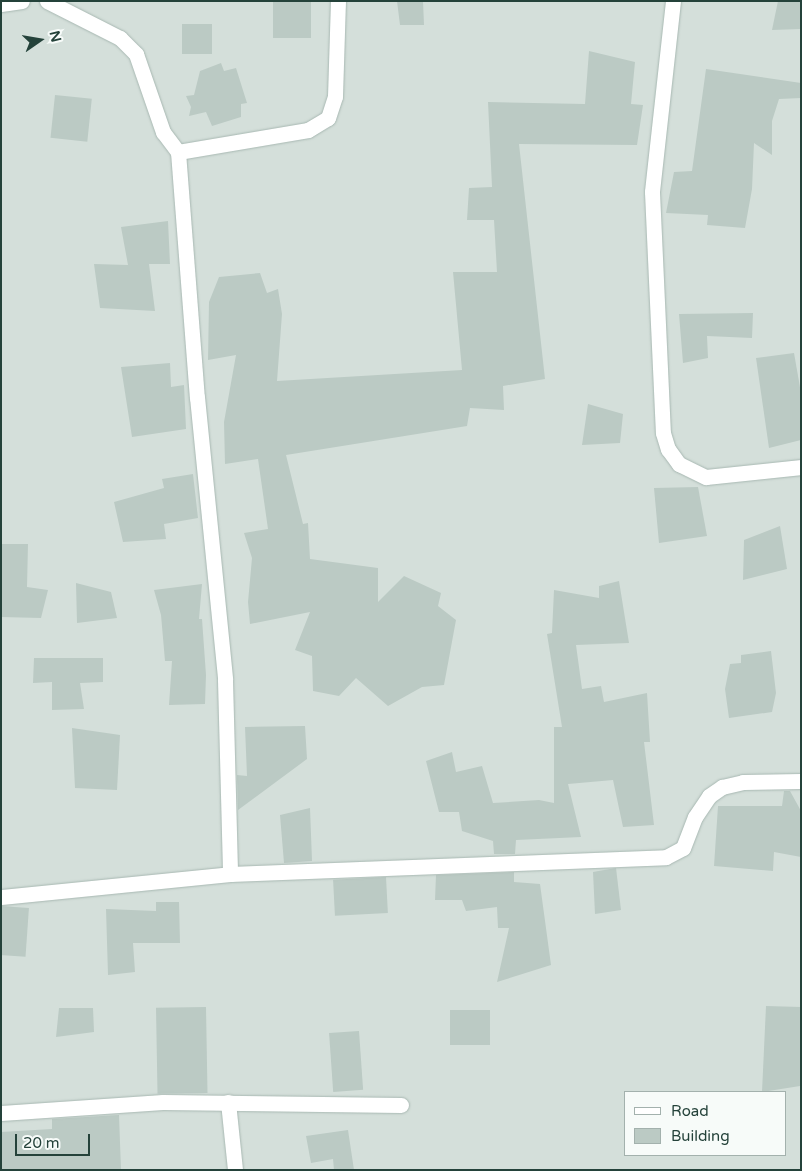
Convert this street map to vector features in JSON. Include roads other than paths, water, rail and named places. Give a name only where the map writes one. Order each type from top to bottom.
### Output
[{"type":"street","points":[[1,4],[22,1]]},
{"type":"street","points":[[47,1],[120,38],[136,54],[163,132],[178,152],[196,387],[225,680],[230,874]]},
{"type":"street","points":[[178,152],[308,130],[328,118],[335,96],[338,1]]},
{"type":"street","points":[[672,1],[652,192],[663,432],[668,449],[679,464],[706,477],[801,467]]},
{"type":"street","points":[[1,896],[230,874],[666,857],[683,848],[695,817],[709,796],[722,787],[743,782],[801,781]]},
{"type":"street","points":[[1,1113],[163,1102],[401,1105]]},
{"type":"street","points":[[228,1102],[235,1170]]}]
